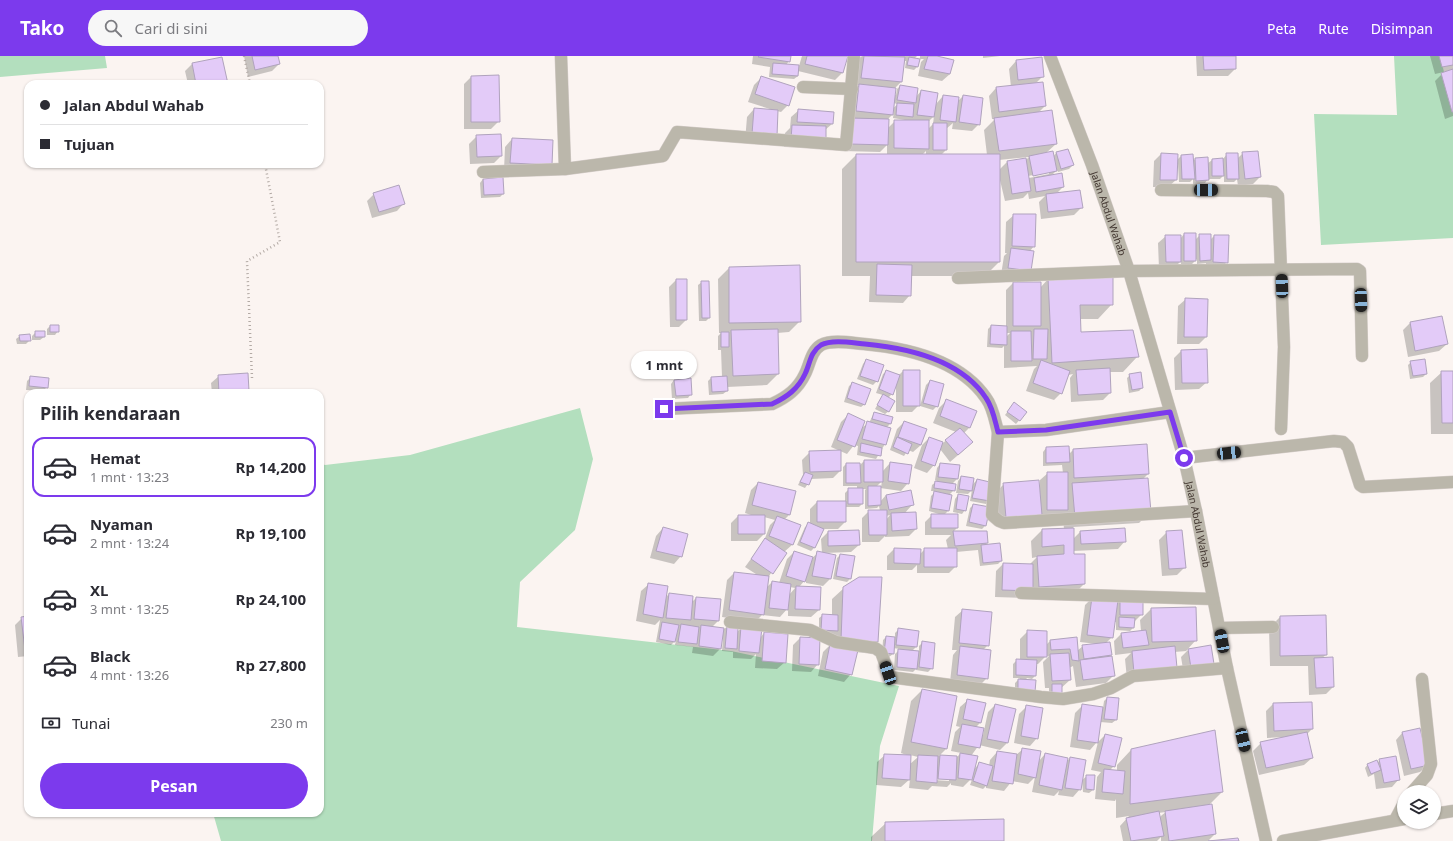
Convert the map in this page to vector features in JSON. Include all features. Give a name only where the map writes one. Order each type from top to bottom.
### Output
[{"type":"street","points":[[561,56],[565,168]]},
{"type":"street","points":[[483,172],[565,168],[663,156],[677,132],[846,145],[854,56]]},
{"type":"street","name":"Jalan Abdul Wahab","points":[[1050,56],[1092,165],[1130,271],[1184,458],[1227,668],[1266,841]]},
{"type":"street","points":[[803,87],[852,89]]},
{"type":"street","points":[[1161,190],[1274,192],[1278,196],[1280,202],[1284,347],[1281,429]]},
{"type":"street","points":[[958,278],[1130,271],[1281,271],[1353,268],[1360,271],[1362,356]]},
{"type":"street","points":[[664,409],[772,404],[788,396],[799,385],[814,351],[822,345],[851,343],[895,348],[949,365],[977,387],[987,398],[998,432],[992,514],[999,522],[1004,523],[1196,511]]},
{"type":"street","points":[[998,432],[1046,430],[1170,412]]},
{"type":"street","points":[[1184,458],[1334,441],[1343,442],[1348,447],[1360,484],[1363,487],[1453,482]]},
{"type":"street","points":[[1021,593],[1213,599]]},
{"type":"street","points":[[730,622],[810,630],[836,642],[875,648],[881,652],[890,677],[1062,699],[1093,694],[1111,688],[1133,676],[1227,668]]},
{"type":"street","points":[[1219,628],[1273,626]]},
{"type":"street","points":[[1419,785],[1428,775],[1431,764],[1422,679]]},
{"type":"street","points":[[1441,813],[1453,811]]},
{"type":"street","points":[[1283,841],[1397,821]]},
{"type":"path","points":[[244,56],[249,80]]},
{"type":"path","points":[[252,378],[247,261],[280,242],[266,168]]},
{"type":"green space","points":[[0,56],[105,56],[107,68],[0,77]]},
{"type":"green space","points":[[1394,56],[1440,56],[1453,108],[1453,238],[1321,245],[1314,114],[1397,115]]},
{"type":"green space","points":[[580,408],[593,459],[575,530],[520,582],[517,627],[731,651],[899,686],[880,746],[872,841],[221,841],[214,817],[324,817],[324,465],[410,455]]},
{"type":"building","points":[[252,56],[278,56],[280,64],[255,70]]},
{"type":"building","points":[[791,56],[790,62],[758,57]]},
{"type":"building","points":[[807,56],[848,56],[843,73],[805,64]]},
{"type":"building","points":[[864,56],[905,57],[902,82],[861,78]]},
{"type":"building","points":[[928,56],[937,56],[954,60],[950,74],[924,69]]},
{"type":"building","points":[[1203,56],[1236,56],[1236,69],[1204,70]]},
{"type":"building","points":[[1439,56],[1453,56],[1453,65],[1442,67]]},
{"type":"building","points":[[222,57],[227,80],[195,80],[192,63]]},
{"type":"building","points":[[909,57],[920,59],[918,67],[907,65]]},
{"type":"building","points":[[1042,57],[1044,77],[1018,80],[1016,60]]},
{"type":"building","points":[[773,63],[799,65],[798,76],[772,74]]},
{"type":"building","points":[[1453,69],[1453,112],[1452,112],[1441,73]]},
{"type":"building","points":[[499,75],[500,122],[471,122],[471,76]]},
{"type":"building","points":[[761,76],[795,87],[789,106],[755,94]]},
{"type":"building","points":[[1043,82],[1046,106],[999,112],[996,87]]},
{"type":"building","points":[[859,84],[896,88],[893,115],[856,111]]},
{"type":"building","points":[[900,85],[918,88],[916,103],[897,100]]},
{"type":"building","points":[[921,90],[938,93],[934,117],[917,115]]},
{"type":"building","points":[[943,95],[959,97],[956,122],[940,120]]},
{"type":"building","points":[[963,95],[983,98],[980,125],[959,122]]},
{"type":"building","points":[[897,103],[914,104],[913,117],[896,115]]},
{"type":"building","points":[[754,108],[778,110],[777,136],[752,134]]},
{"type":"building","points":[[798,109],[834,112],[833,124],[797,122]]},
{"type":"building","points":[[1052,110],[1057,144],[999,151],[994,118]]},
{"type":"building","points":[[850,118],[889,119],[888,145],[850,144]]},
{"type":"building","points":[[894,120],[929,120],[929,149],[894,148]]},
{"type":"building","points":[[933,123],[947,123],[947,150],[933,150]]},
{"type":"building","points":[[792,125],[826,126],[826,141],[791,140]]},
{"type":"building","points":[[501,134],[502,156],[477,157],[476,135]]},
{"type":"building","points":[[512,138],[553,140],[552,165],[510,163]]},
{"type":"building","points":[[1068,149],[1074,165],[1061,169],[1056,152]]},
{"type":"building","points":[[1053,151],[1057,171],[1033,176],[1029,156]]},
{"type":"building","points":[[1258,151],[1261,177],[1245,179],[1242,152]]},
{"type":"building","points":[[1161,153],[1178,154],[1177,180],[1160,180]]},
{"type":"building","points":[[1226,153],[1238,153],[1239,179],[1227,179]]},
{"type":"building","points":[[856,154],[1000,154],[1000,262],[856,262]]},
{"type":"building","points":[[1193,154],[1195,179],[1182,179],[1181,155]]},
{"type":"building","points":[[1208,157],[1209,180],[1196,181],[1195,158]]},
{"type":"building","points":[[1026,158],[1031,191],[1012,194],[1007,161]]},
{"type":"building","points":[[1223,158],[1224,176],[1212,176],[1212,159]]},
{"type":"building","points":[[1062,173],[1064,187],[1036,192],[1034,178]]},
{"type":"building","points":[[503,177],[504,194],[484,195],[483,179]]},
{"type":"building","points":[[399,185],[405,204],[379,212],[373,193]]},
{"type":"building","points":[[1080,190],[1083,208],[1048,212],[1046,194]]},
{"type":"building","points":[[1013,214],[1036,214],[1035,247],[1012,246]]},
{"type":"building","points":[[1184,233],[1196,233],[1196,261],[1184,261]]},
{"type":"building","points":[[1199,234],[1211,234],[1211,260],[1200,261]]},
{"type":"building","points":[[1165,235],[1181,235],[1181,262],[1166,262]]},
{"type":"building","points":[[1214,235],[1229,235],[1228,263],[1213,262]]},
{"type":"building","points":[[1011,248],[1034,251],[1031,271],[1008,268]]},
{"type":"building","points":[[877,264],[912,265],[911,296],[876,295]]},
{"type":"building","points":[[800,265],[801,322],[729,323],[729,267]]},
{"type":"building","points":[[1113,276],[1113,305],[1080,305],[1081,332],[1133,330],[1139,357],[1052,363],[1048,278]]},
{"type":"building","points":[[676,279],[687,279],[687,320],[676,320]]},
{"type":"building","points":[[701,281],[709,281],[710,318],[702,318]]},
{"type":"building","points":[[1013,282],[1041,282],[1041,326],[1013,326]]},
{"type":"building","points":[[1185,298],[1208,299],[1207,337],[1184,337]]},
{"type":"building","points":[[1442,316],[1448,344],[1415,351],[1410,322]]},
{"type":"building","points":[[50,325],[59,325],[59,332],[50,332]]},
{"type":"building","points":[[991,325],[1007,326],[1007,345],[990,344]]},
{"type":"building","points":[[778,329],[779,374],[733,376],[731,330]]},
{"type":"building","points":[[1034,329],[1048,329],[1047,359],[1033,359]]},
{"type":"building","points":[[35,331],[45,331],[45,337],[35,337]]},
{"type":"building","points":[[1011,331],[1031,331],[1032,361],[1011,361]]},
{"type":"building","points":[[721,332],[729,332],[729,347],[721,347]]},
{"type":"building","points":[[30,334],[31,341],[20,341],[19,335]]},
{"type":"building","points":[[1207,349],[1208,383],[1182,383],[1181,350]]},
{"type":"building","points":[[866,359],[884,365],[878,382],[860,376]]},
{"type":"building","points":[[1425,359],[1427,374],[1413,376],[1410,361]]},
{"type":"building","points":[[1041,360],[1070,371],[1062,394],[1033,383]]},
{"type":"building","points":[[1110,368],[1111,393],[1078,395],[1076,370]]},
{"type":"building","points":[[886,370],[900,375],[893,395],[879,389]]},
{"type":"building","points":[[903,370],[920,370],[920,406],[903,406]]},
{"type":"building","points":[[1441,371],[1453,371],[1453,423],[1442,423]]},
{"type":"building","points":[[1141,372],[1143,388],[1132,390],[1129,374]]},
{"type":"building","points":[[248,373],[249,389],[219,389],[218,375]]},
{"type":"building","points":[[30,376],[49,378],[48,388],[29,386]]},
{"type":"building","points":[[727,376],[728,391],[712,392],[711,377]]},
{"type":"building","points":[[691,378],[692,395],[676,396],[674,380]]},
{"type":"building","points":[[930,380],[944,384],[938,407],[923,403]]},
{"type":"building","points":[[852,382],[871,389],[865,405],[847,398]]},
{"type":"building","points":[[883,394],[895,401],[889,412],[877,405]]},
{"type":"building","points":[[946,399],[977,411],[970,428],[940,416]]},
{"type":"building","points":[[1014,402],[1027,412],[1020,421],[1007,412]]},
{"type":"building","points":[[874,412],[893,417],[891,424],[872,419]]},
{"type":"building","points":[[848,413],[865,421],[855,447],[837,440]]},
{"type":"building","points":[[867,421],[891,428],[886,445],[862,439]]},
{"type":"building","points":[[904,421],[927,429],[921,445],[898,437]]},
{"type":"building","points":[[960,428],[973,442],[958,455],[945,440]]},
{"type":"building","points":[[897,437],[912,444],[908,454],[893,447]]},
{"type":"building","points":[[929,437],[943,442],[935,466],[921,461]]},
{"type":"building","points":[[861,443],[882,448],[881,456],[860,452]]},
{"type":"building","points":[[1147,444],[1149,474],[1074,478],[1073,449]]},
{"type":"building","points":[[1069,446],[1070,462],[1046,463],[1046,447]]},
{"type":"building","points":[[841,450],[841,471],[810,472],[809,451]]},
{"type":"building","points":[[864,460],[883,460],[883,482],[864,482]]},
{"type":"building","points":[[890,462],[912,465],[909,484],[888,481]]},
{"type":"building","points":[[846,463],[860,463],[861,483],[846,483]]},
{"type":"building","points":[[940,463],[960,465],[958,479],[938,477]]},
{"type":"building","points":[[805,472],[813,475],[809,485],[800,482]]},
{"type":"building","points":[[1047,472],[1068,472],[1068,510],[1047,510]]},
{"type":"building","points":[[961,476],[974,478],[972,491],[959,489]]},
{"type":"building","points":[[1148,478],[1151,512],[1075,518],[1072,483]]},
{"type":"building","points":[[977,479],[994,483],[990,501],[972,498]]},
{"type":"building","points":[[1039,480],[1042,515],[1006,518],[1003,483]]},
{"type":"building","points":[[935,481],[956,484],[955,491],[934,488]]},
{"type":"building","points":[[758,482],[796,491],[790,515],[752,505]]},
{"type":"building","points":[[868,486],[881,486],[881,505],[868,506]]},
{"type":"building","points":[[848,488],[863,488],[863,504],[848,504]]},
{"type":"building","points":[[911,490],[914,505],[889,510],[886,495]]},
{"type":"building","points":[[934,491],[952,495],[949,511],[931,508]]},
{"type":"building","points":[[958,494],[969,496],[966,511],[956,509]]},
{"type":"building","points":[[817,501],[846,501],[846,522],[817,522]]},
{"type":"building","points":[[973,504],[990,507],[986,526],[969,522]]},
{"type":"building","points":[[868,510],[887,510],[887,535],[869,535]]},
{"type":"building","points":[[916,512],[917,529],[892,531],[891,513]]},
{"type":"building","points":[[931,514],[958,514],[958,528],[931,528]]},
{"type":"building","points":[[738,515],[765,515],[765,534],[738,534]]},
{"type":"building","points":[[777,516],[801,525],[793,545],[769,536]]},
{"type":"building","points":[[808,522],[824,529],[815,548],[800,542]]},
{"type":"building","points":[[663,527],[688,534],[682,557],[656,551]]},
{"type":"building","points":[[1074,528],[1074,554],[1085,554],[1085,584],[1039,587],[1037,556],[1064,554],[1064,545],[1042,547],[1042,529]]},
{"type":"building","points":[[1125,528],[1126,542],[1081,544],[1080,531]]},
{"type":"building","points":[[859,530],[860,545],[828,546],[828,531]]},
{"type":"building","points":[[1182,530],[1186,568],[1169,569],[1166,531]]},
{"type":"building","points":[[953,531],[987,531],[988,543],[955,546]]},
{"type":"building","points":[[765,538],[787,553],[773,574],[751,559]]},
{"type":"building","points":[[1000,543],[1002,561],[983,563],[981,545]]},
{"type":"building","points":[[894,548],[921,549],[920,564],[894,563]]},
{"type":"building","points":[[924,548],[957,548],[957,567],[924,567]]},
{"type":"building","points":[[794,551],[813,557],[805,582],[786,576]]},
{"type":"building","points":[[817,551],[836,555],[831,579],[812,576]]},
{"type":"building","points":[[840,554],[855,556],[851,579],[836,576]]},
{"type":"building","points":[[1003,563],[1033,564],[1033,591],[1002,590]]},
{"type":"building","points":[[734,572],[769,576],[764,615],[729,610]]},
{"type":"building","points":[[859,577],[882,577],[878,642],[841,640],[843,587]]},
{"type":"building","points":[[772,581],[791,584],[788,610],[769,608]]},
{"type":"building","points":[[648,583],[668,586],[663,618],[643,614]]},
{"type":"building","points":[[796,586],[821,587],[820,610],[795,609]]},
{"type":"building","points":[[669,593],[693,596],[691,620],[666,618]]},
{"type":"building","points":[[696,597],[721,599],[719,621],[694,619]]},
{"type":"building","points":[[1092,597],[1118,600],[1113,638],[1087,635]]},
{"type":"building","points":[[1120,597],[1143,597],[1143,615],[1120,615]]},
{"type":"building","points":[[1196,607],[1197,641],[1152,642],[1151,608]]},
{"type":"building","points":[[962,609],[992,612],[989,646],[959,643]]},
{"type":"building","points":[[822,614],[838,615],[838,631],[821,630]]},
{"type":"building","points":[[1326,615],[1327,655],[1280,656],[1280,616]]},
{"type":"building","points":[[21,617],[24,617],[24,642]]},
{"type":"building","points":[[1119,617],[1135,618],[1134,628],[1119,627]]},
{"type":"building","points":[[662,622],[679,625],[675,642],[659,639]]},
{"type":"building","points":[[681,624],[699,627],[697,644],[678,642]]},
{"type":"building","points":[[701,625],[724,628],[721,649],[699,646]]},
{"type":"building","points":[[727,626],[738,627],[737,649],[725,648]]},
{"type":"building","points":[[741,626],[762,628],[759,653],[739,651]]},
{"type":"building","points":[[898,628],[919,631],[917,647],[896,645]]},
{"type":"building","points":[[1027,630],[1047,631],[1047,657],[1027,657]]},
{"type":"building","points":[[1146,630],[1149,645],[1123,648],[1121,633]]},
{"type":"building","points":[[764,632],[788,634],[786,663],[762,661]]},
{"type":"building","points":[[886,636],[895,637],[894,654],[884,653]]},
{"type":"building","points":[[800,637],[820,638],[819,665],[799,664]]},
{"type":"building","points":[[1077,637],[1079,661],[1072,660],[1070,649],[1051,650],[1050,640]]},
{"type":"building","points":[[922,641],[935,643],[933,669],[919,667]]},
{"type":"building","points":[[1110,642],[1112,655],[1084,659],[1082,645]]},
{"type":"building","points":[[830,644],[858,650],[852,675],[825,669]]},
{"type":"building","points":[[1211,645],[1214,664],[1191,668],[1188,649]]},
{"type":"building","points":[[960,646],[991,650],[988,679],[957,675]]},
{"type":"building","points":[[1175,646],[1177,668],[1134,673],[1132,651]]},
{"type":"building","points":[[898,649],[919,651],[917,669],[897,667]]},
{"type":"building","points":[[1069,653],[1071,680],[1052,681],[1050,654]]},
{"type":"building","points":[[1112,656],[1115,676],[1083,680],[1080,660]]},
{"type":"building","points":[[1333,657],[1334,687],[1316,688],[1314,658]]},
{"type":"building","points":[[1016,659],[1037,660],[1036,676],[1016,675]]},
{"type":"building","points":[[1018,679],[1036,680],[1035,692],[1018,692]]},
{"type":"building","points":[[1052,684],[1062,684],[1062,696],[1052,696]]},
{"type":"building","points":[[922,689],[957,696],[947,749],[911,742]]},
{"type":"building","points":[[1107,697],[1119,698],[1117,720],[1104,719]]},
{"type":"building","points":[[967,699],[986,703],[981,723],[963,719]]},
{"type":"building","points":[[1312,702],[1313,729],[1274,731],[1273,703]]},
{"type":"building","points":[[995,704],[1016,709],[1008,743],[987,739]]},
{"type":"building","points":[[1082,704],[1103,707],[1098,743],[1077,740]]},
{"type":"building","points":[[1026,705],[1043,708],[1038,739],[1021,736]]},
{"type":"building","points":[[962,724],[984,728],[980,748],[958,744]]},
{"type":"building","points":[[1420,728],[1429,765],[1411,769],[1402,732]]},
{"type":"building","points":[[1215,730],[1223,792],[1130,804],[1131,749]]},
{"type":"building","points":[[1307,732],[1313,758],[1266,768],[1260,742]]},
{"type":"building","points":[[1105,734],[1122,738],[1115,767],[1098,763]]},
{"type":"building","points":[[1022,748],[1041,751],[1036,778],[1018,774]]},
{"type":"building","points":[[997,751],[1017,754],[1013,784],[992,781]]},
{"type":"building","points":[[960,753],[978,756],[972,780],[958,778]]},
{"type":"building","points":[[1045,753],[1068,758],[1062,790],[1039,785]]},
{"type":"building","points":[[884,754],[911,755],[910,780],[882,778]]},
{"type":"building","points":[[918,755],[938,756],[937,783],[916,781]]},
{"type":"building","points":[[940,755],[957,756],[956,780],[938,779]]},
{"type":"building","points":[[1396,756],[1400,780],[1384,783],[1379,759]]},
{"type":"building","points":[[1070,757],[1086,760],[1081,790],[1065,788]]},
{"type":"building","points":[[1377,760],[1381,770],[1371,774],[1367,764]]},
{"type":"building","points":[[979,762],[993,766],[987,786],[973,781]]},
{"type":"building","points":[[1104,769],[1125,771],[1123,794],[1102,792]]},
{"type":"building","points":[[1086,775],[1095,775],[1094,790],[1086,789]]},
{"type":"building","points":[[1212,804],[1216,834],[1169,841],[1165,811]]},
{"type":"building","points":[[1159,811],[1164,836],[1131,841],[1126,818]]},
{"type":"building","points":[[1004,819],[1004,841],[885,841],[885,822]]},
{"type":"building","points":[[1238,838],[1239,841],[1208,841]]},
{"type":"route","points":[[664,409],[772,404],[788,396],[799,385],[814,351],[822,345],[832,343],[851,343],[873,345],[895,348],[949,365],[977,387],[987,398],[998,432],[1046,430],[1170,412],[1184,458]]}]
